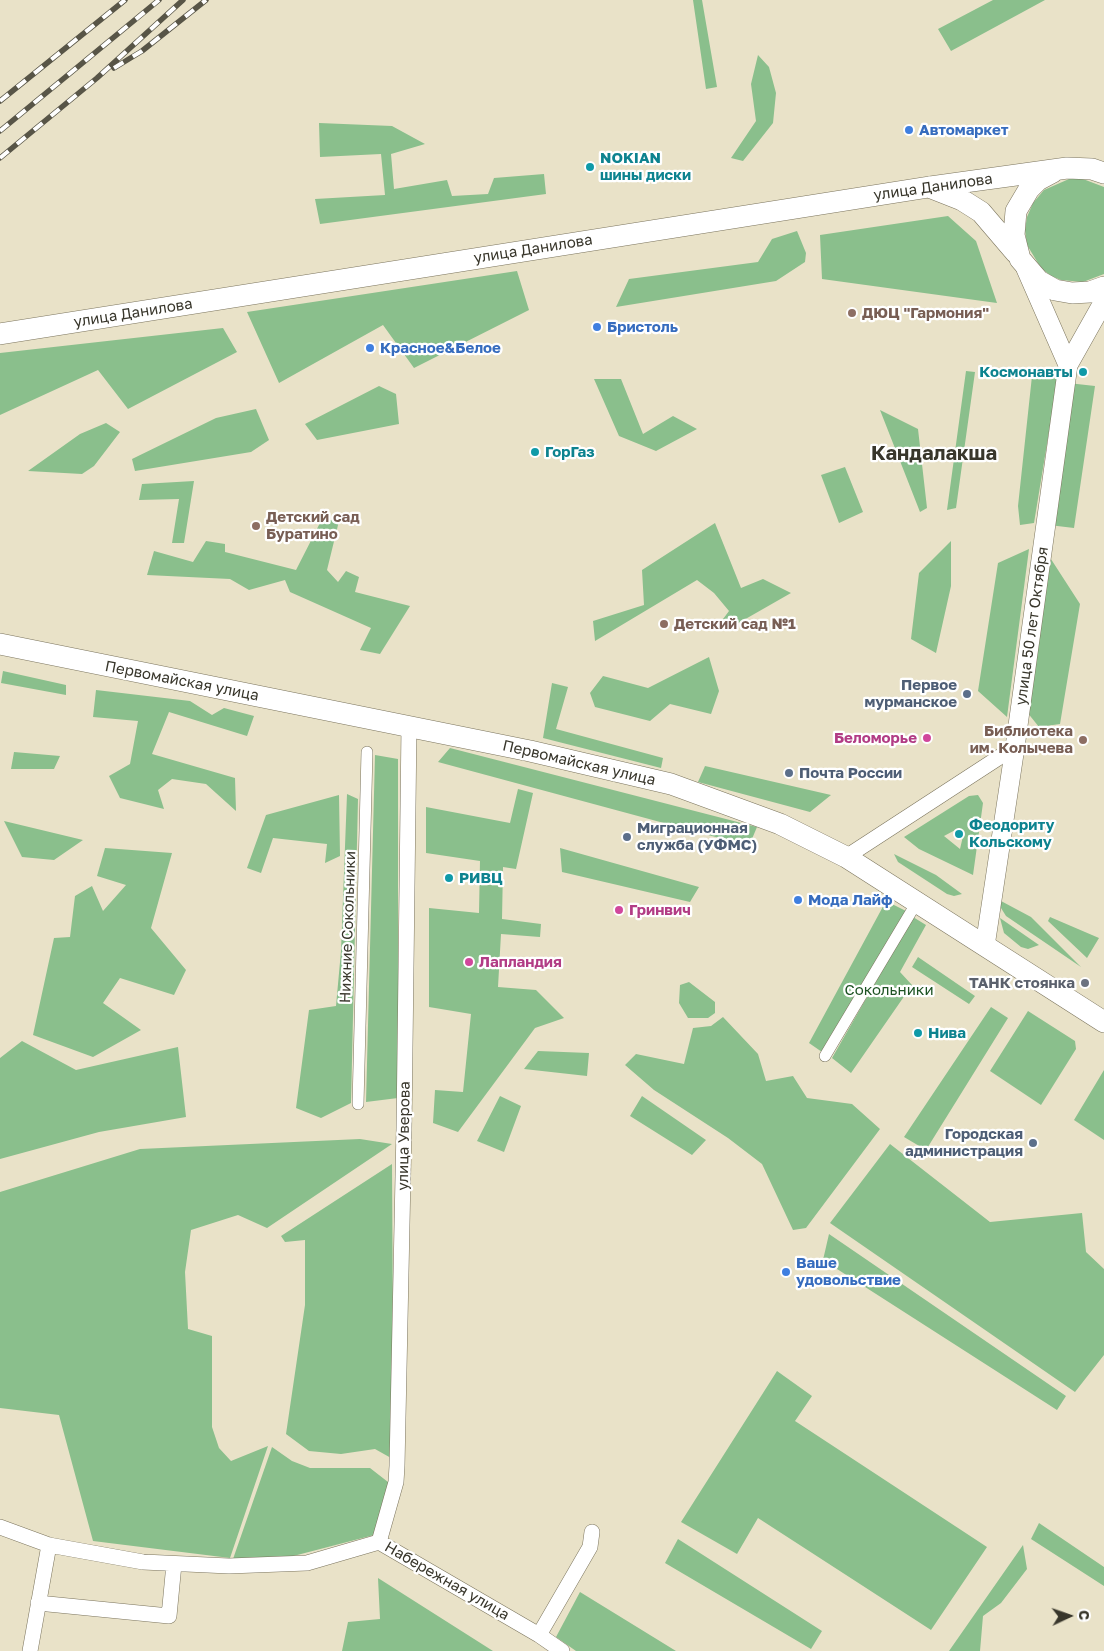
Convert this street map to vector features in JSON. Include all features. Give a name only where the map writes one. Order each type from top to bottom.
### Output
[{"type":"main road","points":[[1023,264],[1016,247],[1014,229],[1016,210],[1022,199],[1038,180],[1048,174],[1104,160]]},
{"type":"main road","points":[[1067,168],[1092,169],[1104,173]]},
{"type":"main road","name":"улица Данилова","points":[[0,334],[929,187],[1067,168]]},
{"type":"main road","points":[[929,187],[962,200],[981,212],[1039,281],[1055,290],[1072,294],[1090,292],[1104,287]]},
{"type":"main road","name":"Первомайская улица","points":[[0,644],[530,751],[671,784],[780,824],[846,857],[1104,1022]]},
{"type":"street","points":[[1023,264],[1068,365]]},
{"type":"street","points":[[1068,365],[1104,301]]},
{"type":"street","name":"улица 50 лет Октября","points":[[984,946],[1015,747],[1068,365]]},
{"type":"street","name":"улица Уверова","points":[[379,1542],[396,1482],[397,1466],[404,1128],[409,726]]},
{"type":"street","points":[[846,857],[1015,747]]},
{"type":"street","name":"Нижние Сокольники","points":[[358,1104],[367,752]]},
{"type":"street","points":[[825,1056],[917,902]]},
{"type":"street","name":"Набережная улица","points":[[0,1527],[48,1546],[143,1562],[174,1564],[229,1566],[307,1563],[379,1542],[539,1635],[562,1651]]},
{"type":"street","points":[[539,1635],[590,1546],[592,1532]]},
{"type":"street","points":[[30,1651],[48,1546]]},
{"type":"street","points":[[38,1603],[169,1616],[174,1564]]},
{"type":"green space","points":[[693,0],[702,0],[717,87],[706,89]]},
{"type":"green space","points":[[993,0],[1045,0],[951,51],[938,29]]},
{"type":"green space","points":[[758,55],[769,67],[776,93],[773,123],[743,161],[731,158],[756,121],[751,84]]},
{"type":"green space","points":[[319,123],[392,126],[425,144],[391,154],[394,189],[447,180],[452,196],[488,194],[494,178],[544,174],[546,194],[320,224],[315,199],[385,195],[381,154],[320,157]]},
{"type":"green space","points":[[1069,179],[1083,179],[1104,187],[1104,274],[1083,282],[1061,280],[1051,276],[1041,268],[1027,245],[1025,230],[1027,217],[1033,203],[1044,190]]},
{"type":"green space","points":[[948,216],[976,241],[997,303],[822,279],[820,235]]},
{"type":"green space","points":[[797,231],[806,253],[805,262],[776,281],[616,307],[629,279],[758,262],[772,239]]},
{"type":"green space","points":[[517,271],[529,310],[414,368],[383,325],[279,383],[247,312]]},
{"type":"green space","points":[[223,328],[237,352],[128,409],[98,370],[0,415],[0,353]]},
{"type":"green space","points":[[966,371],[975,372],[956,508],[947,510]]},
{"type":"green space","points":[[1032,376],[1058,377],[1034,523],[1020,525],[1018,506]]},
{"type":"green space","points":[[594,379],[621,379],[643,434],[673,416],[697,429],[656,451],[619,436]]},
{"type":"green space","points":[[1068,383],[1095,386],[1074,528],[1049,525]]},
{"type":"green space","points":[[379,386],[396,394],[399,424],[317,440],[305,424]]},
{"type":"green space","points":[[256,409],[269,440],[251,452],[135,471],[132,459],[216,418]]},
{"type":"green space","points":[[880,410],[918,429],[927,508],[920,512]]},
{"type":"green space","points":[[106,423],[120,432],[94,466],[82,474],[28,471],[80,434]]},
{"type":"green space","points":[[845,467],[863,512],[839,523],[821,475]]},
{"type":"green space","points":[[194,481],[184,543],[172,543],[179,499],[139,500],[142,484]]},
{"type":"green space","points":[[322,519],[339,521],[327,570],[338,582],[346,571],[359,577],[355,592],[410,606],[380,654],[360,650],[371,628],[290,592],[285,580],[249,590],[230,579],[147,575],[154,551],[193,562],[206,541],[225,544],[225,552],[296,570]]},
{"type":"green space","points":[[715,523],[741,588],[763,579],[791,593],[728,629],[720,623],[729,611],[714,593],[697,580],[595,641],[593,621],[644,605],[642,570]]},
{"type":"green space","points":[[951,541],[951,586],[936,653],[911,639],[919,573]]},
{"type":"green space","points":[[1029,549],[1007,717],[978,691],[998,563]]},
{"type":"green space","points":[[1049,556],[1080,604],[1060,724],[1039,727],[1027,712]]},
{"type":"green space","points":[[709,657],[719,691],[711,714],[670,704],[650,721],[595,707],[590,693],[603,676],[648,688]]},
{"type":"green space","points":[[3,671],[66,685],[66,695],[1,683]]},
{"type":"green space","points":[[552,683],[568,687],[556,729],[663,758],[661,768],[543,738]]},
{"type":"green space","points":[[96,690],[190,701],[212,715],[224,708],[254,716],[247,736],[169,712],[152,754],[235,778],[236,811],[206,784],[172,779],[158,790],[164,809],[120,798],[109,776],[130,764],[138,721],[93,717]]},
{"type":"green space","points":[[450,748],[757,827],[749,846],[438,762]]},
{"type":"green space","points":[[14,752],[60,756],[54,769],[11,769]]},
{"type":"green space","points":[[375,755],[398,759],[398,1098],[366,1102]]},
{"type":"green space","points":[[705,766],[831,795],[810,812],[698,782]]},
{"type":"green space","points":[[518,789],[533,793],[516,869],[503,867],[502,919],[541,924],[540,937],[501,934],[498,987],[536,990],[564,1018],[535,1028],[458,1132],[433,1123],[435,1090],[463,1092],[471,1014],[429,1007],[429,908],[479,913],[480,861],[426,853],[426,807],[510,823]]},
{"type":"green space","points":[[347,794],[358,799],[351,1103],[321,1118],[296,1108],[309,1010],[336,1006],[341,951]]},
{"type":"green space","points":[[339,795],[340,856],[325,863],[327,844],[273,838],[261,873],[247,868],[266,815]]},
{"type":"green space","points":[[978,795],[983,803],[973,875],[919,849],[904,837],[969,796]],"holes":[[[959,828],[964,832],[960,849],[944,836]]]},
{"type":"green space","points":[[4,821],[83,840],[54,860],[22,857]]},
{"type":"green space","points":[[105,848],[172,853],[151,928],[186,970],[174,995],[120,978],[103,1003],[141,1030],[93,1057],[33,1035],[54,938],[70,937],[75,896],[92,886],[103,911],[126,885],[97,876]]},
{"type":"green space","points":[[560,848],[699,887],[690,902],[562,872]]},
{"type":"green space","points":[[894,854],[936,875],[962,894],[954,896],[947,894],[898,862]]},
{"type":"green space","name":"Сокольники","points":[[886,901],[906,911],[822,1052],[809,1043]]},
{"type":"green space","points":[[1001,901],[1031,917],[1081,967],[1006,916],[1001,908]]},
{"type":"green space","name":"Сокольники","points":[[913,917],[926,925],[900,972],[912,985],[851,1073],[832,1058]]},
{"type":"green space","points":[[1050,917],[1099,938],[1087,958],[1048,921]]},
{"type":"green space","points":[[1000,918],[1039,945],[1028,949],[1021,947],[1004,933]]},
{"type":"green space","points":[[918,957],[975,996],[969,1004],[912,967]]},
{"type":"green space","points":[[689,982],[715,1002],[715,1013],[708,1018],[688,1018],[679,1003],[680,985]]},
{"type":"green space","points":[[991,1007],[1008,1018],[926,1150],[904,1137]]},
{"type":"green space","points":[[1028,1011],[1075,1041],[1076,1049],[1041,1105],[990,1071]]},
{"type":"green space","points":[[723,1017],[758,1054],[766,1081],[793,1076],[807,1098],[852,1104],[880,1129],[806,1228],[793,1230],[762,1164],[728,1138],[654,1090],[625,1065],[636,1054],[684,1064],[693,1028],[711,1026]]},
{"type":"green space","points":[[22,1041],[76,1070],[178,1047],[186,1117],[99,1132],[0,1159],[0,1058]]},
{"type":"green space","points":[[538,1051],[589,1053],[587,1076],[524,1069]]},
{"type":"green space","points":[[1104,1070],[1104,1140],[1074,1120]]},
{"type":"green space","points":[[500,1096],[521,1106],[504,1152],[477,1141]]},
{"type":"green space","points":[[642,1096],[706,1140],[692,1155],[630,1116]]},
{"type":"green space","points":[[360,1139],[392,1144],[267,1228],[238,1215],[191,1230],[185,1272],[188,1329],[212,1336],[212,1427],[219,1448],[231,1461],[268,1446],[230,1558],[93,1541],[59,1415],[0,1408],[0,1192],[140,1149]]},
{"type":"green space","points":[[890,1144],[990,1222],[1082,1213],[1086,1252],[1104,1269],[1104,1355],[1075,1392],[830,1223]]},
{"type":"green space","points":[[392,1164],[393,1334],[391,1458],[375,1449],[341,1454],[309,1451],[286,1434],[305,1305],[305,1240],[285,1242],[281,1236]]},
{"type":"green space","points":[[829,1234],[1066,1396],[1057,1410],[823,1260]]},
{"type":"green space","points":[[777,1371],[812,1396],[795,1421],[987,1547],[931,1630],[758,1518],[737,1554],[681,1522]]},
{"type":"green space","points":[[272,1447],[292,1461],[310,1468],[370,1468],[388,1482],[389,1491],[374,1535],[278,1560],[233,1559]]},
{"type":"green space","points":[[1039,1523],[1104,1567],[1104,1586],[1031,1539]]},
{"type":"green space","points":[[678,1539],[822,1631],[811,1649],[665,1563]]},
{"type":"green space","points":[[1023,1545],[1027,1569],[1001,1603],[983,1616],[980,1651],[949,1651]]},
{"type":"green space","points":[[378,1578],[493,1651],[342,1651],[348,1622],[380,1619]]},
{"type":"green space","points":[[580,1592],[676,1651],[576,1651],[556,1637]]},
{"type":"railway","points":[[0,101],[125,0]]},
{"type":"railway","points":[[0,131],[159,0]]},
{"type":"railway","points":[[0,158],[97,78],[183,0]]},
{"type":"railway","points":[[114,68],[142,51],[206,0]]},
{"type":"place","name":"Автомаркет","points":[[909,130]]},
{"type":"place","name":"NOKIAN шины диски","points":[[590,167]]},
{"type":"place","name":"ДЮЦ \"Гармония\"","points":[[852,313]]},
{"type":"place","name":"Бристоль","points":[[597,327]]},
{"type":"place","name":"Красное&Белое","points":[[370,348]]},
{"type":"place","name":"Космонавты","points":[[1083,372]]},
{"type":"place","name":"ГорГаз","points":[[535,452]]},
{"type":"place","name":"Детский сад Буратино","points":[[256,526]]},
{"type":"place","name":"Детский сад №1","points":[[664,624]]},
{"type":"place","name":"Первое мурманское","points":[[967,694]]},
{"type":"place","name":"Беломорье","points":[[927,738]]},
{"type":"place","name":"Библиотека им. Колычева","points":[[1083,740]]},
{"type":"place","name":"Почта России","points":[[789,773]]},
{"type":"place","name":"Феодориту Кольскому","points":[[959,834]]},
{"type":"place","name":"Миграционная служба (УФМС)","points":[[627,837]]},
{"type":"place","name":"РИВЦ","points":[[449,878]]},
{"type":"place","name":"Мода Лайф","points":[[798,900]]},
{"type":"place","name":"Гринвич","points":[[619,910]]},
{"type":"place","name":"Лапландия","points":[[469,962]]},
{"type":"place","name":"ТАНК стоянка","points":[[1085,983]]},
{"type":"place","name":"Нива","points":[[918,1033]]},
{"type":"place","name":"Городская администрация","points":[[1033,1143]]},
{"type":"place","name":"Ваше удовольствие","points":[[786,1272]]},
{"type":"district","name":"Кандалакша","points":[[934,454]]}]
